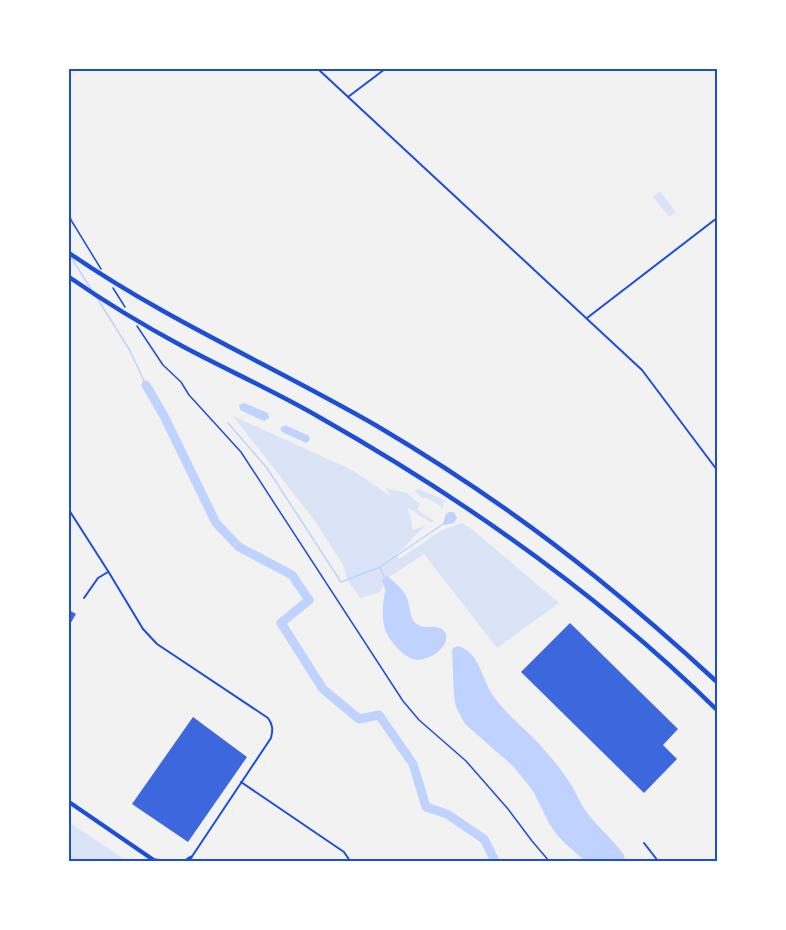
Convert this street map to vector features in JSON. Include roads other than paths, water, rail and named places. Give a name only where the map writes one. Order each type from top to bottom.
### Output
[{"type":"highway","points":[[69,253],[160,310],[328,399],[438,464],[516,516],[597,577],[717,682]]},
{"type":"highway","points":[[69,277],[180,345],[379,451],[457,501],[587,596],[671,666],[717,710]]},
{"type":"main road","points":[[69,802],[154,860]]},
{"type":"street","points":[[318,69],[642,370],[717,470]]},
{"type":"street","points":[[348,97],[385,69]]},
{"type":"street","points":[[587,318],[717,218]]},
{"type":"street","points":[[69,510],[150,637],[272,723],[271,738],[189,860]]},
{"type":"street","points":[[84,598],[98,578],[108,571]]},
{"type":"street","points":[[241,782],[344,852],[350,861]]},
{"type":"street","points":[[644,843],[658,861]]},
{"type":"street","points":[[154,860],[167,861]]},
{"type":"water","points":[[244,403],[268,413],[269,418],[264,421],[240,410],[239,405]]},
{"type":"water","points":[[285,425],[309,436],[310,440],[306,443],[282,432],[280,428]]},
{"type":"water","points":[[454,512],[457,518],[454,523],[444,525],[446,514]]},
{"type":"water","points":[[388,576],[404,593],[411,616],[418,625],[438,627],[444,631],[446,640],[444,645],[430,657],[413,659],[402,652],[389,638],[383,621],[385,590],[382,580]]},
{"type":"water","points":[[458,646],[472,655],[494,697],[554,761],[586,811],[621,851],[625,861],[585,861],[557,835],[533,791],[513,766],[465,724],[456,707],[454,696],[452,650]]},
{"type":"waterway","points":[[71,257],[91,289]]},
{"type":"waterway","points":[[97,298],[129,349],[146,385]]},
{"type":"waterway","points":[[146,385],[164,416],[216,523],[239,547],[292,575],[309,600],[281,623],[323,689],[359,719],[379,715],[413,764],[426,807],[447,814],[484,839],[495,861]]},
{"type":"waterway","points":[[228,423],[267,468],[341,582],[380,567],[443,524]]},
{"type":"waterway","points":[[380,568],[385,578]]}]
